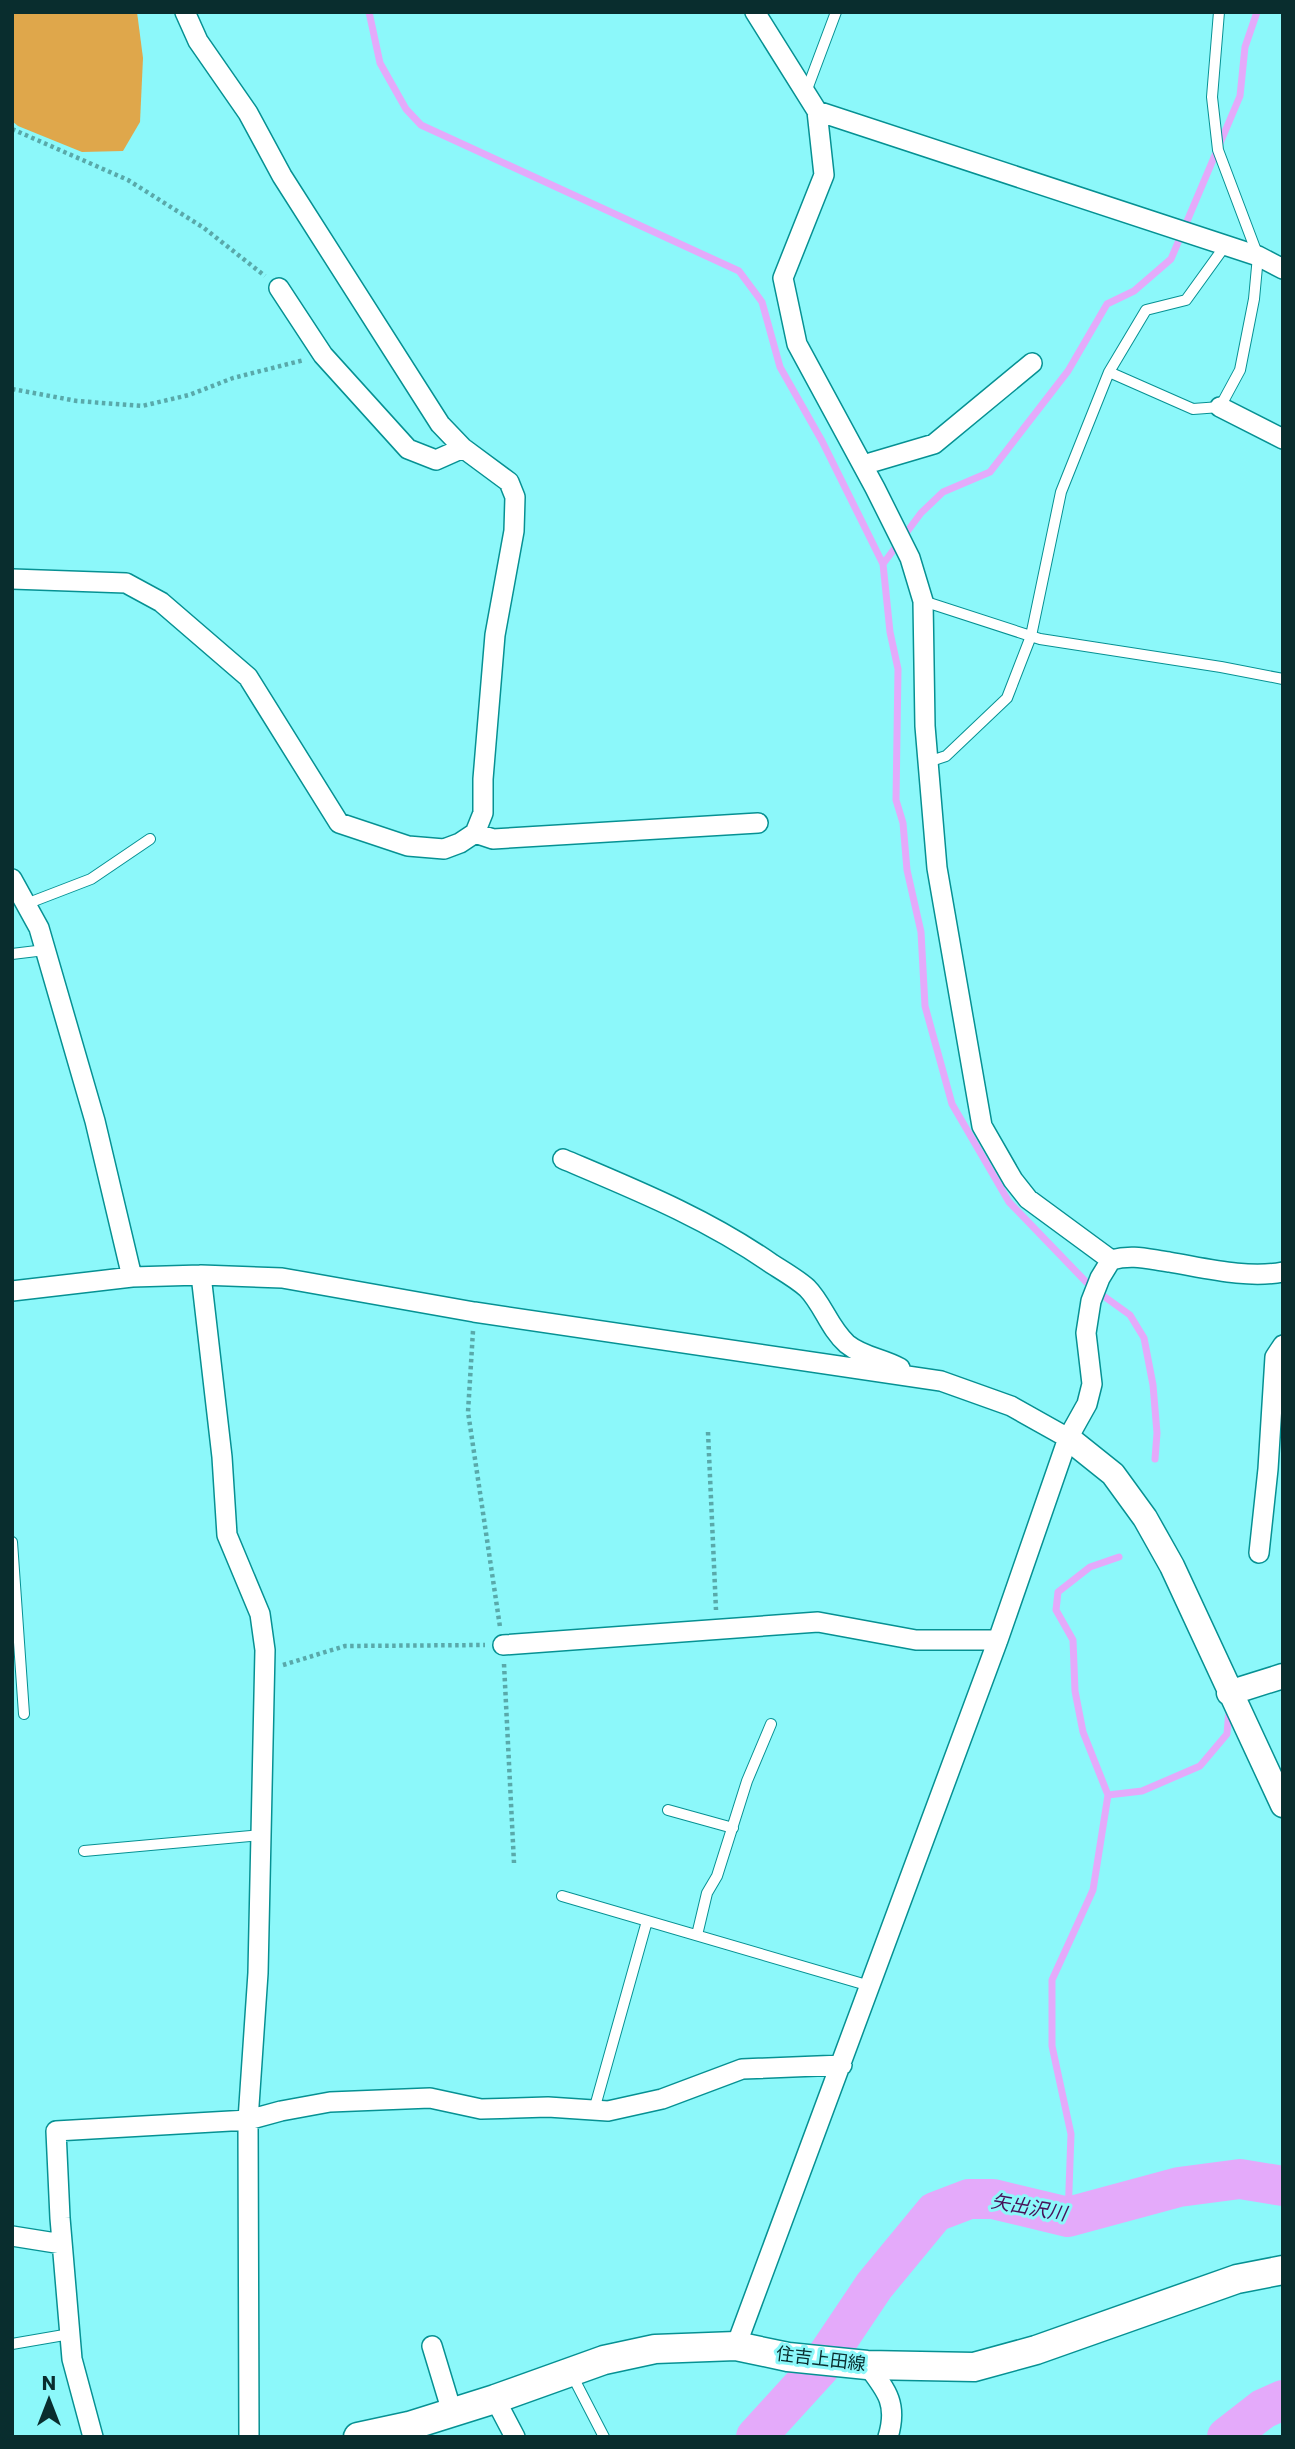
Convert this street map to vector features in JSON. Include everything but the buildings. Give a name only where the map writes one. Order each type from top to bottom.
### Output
[{"type":"main road","name":"住吉上田線","points":[[358,2437],[409,2426],[604,2360],[655,2348],[736,2346],[788,2357],[855,2364],[974,2367],[1036,2350],[1237,2279],[1283,2270]]},
{"type":"street","points":[[13,578],[126,583],[161,603],[248,677],[339,823],[408,846],[444,849],[460,844],[475,833],[483,813],[483,779],[495,635],[514,531],[515,497],[509,482],[463,448],[440,424],[282,176],[248,113],[198,41],[185,12]]},
{"type":"street","points":[[755,12],[817,111],[824,174],[783,278],[797,344],[910,558],[923,601],[925,726],[937,868],[982,1126],[1007,1172],[1028,1199],[1111,1261]]},
{"type":"street","points":[[817,111],[1258,256],[1283,269]]},
{"type":"street","points":[[279,288],[323,355],[408,449],[436,460],[463,448]]},
{"type":"street","points":[[863,465],[934,444],[1032,363]]},
{"type":"street","points":[[1220,407],[1283,439]]},
{"type":"street","points":[[475,833],[493,839],[758,823]]},
{"type":"street","points":[[12,880],[39,928],[46,950],[95,1121],[132,1277]]},
{"type":"street","points":[[563,1159],[670,1204],[757,1253],[807,1289],[830,1325],[846,1343],[864,1356],[888,1361],[900,1368],[902,1376]]},
{"type":"street","points":[[736,2346],[998,1640],[1068,1438],[1087,1404],[1092,1384],[1086,1333],[1091,1301],[1100,1278],[1111,1261],[1127,1256],[1225,1271],[1273,1274],[1283,1272]]},
{"type":"street","points":[[201,1275],[222,1457],[227,1535],[260,1614],[265,1650],[258,1973],[248,2120],[249,2437]]},
{"type":"street","points":[[12,1291],[132,1277],[201,1275],[282,1278],[474,1312],[942,1381],[1011,1406],[1068,1438],[1113,1474],[1145,1518],[1172,1566],[1283,1805]]},
{"type":"street","points":[[1259,1553],[1275,1469],[1280,1354]]},
{"type":"street","points":[[503,1645],[818,1622],[916,1640],[998,1640]]},
{"type":"street","points":[[1229,1693],[1283,1676]]},
{"type":"street","points":[[93,2437],[72,2359],[56,2131],[248,2120],[281,2110],[330,2102],[430,2098],[481,2109],[548,2107],[608,2111],[662,2099],[742,2069],[842,2065]]},
{"type":"street","points":[[12,2236],[62,2244]]},
{"type":"street","points":[[432,2346],[452,2412]]},
{"type":"street","points":[[855,2364],[885,2388],[892,2406],[888,2437]]},
{"type":"street","points":[[495,2399],[515,2437]]},
{"type":"lane","points":[[806,93],[836,12]]},
{"type":"lane","points":[[1110,372],[1193,409],[1220,407],[1240,370],[1254,299],[1258,256],[1219,150],[1212,97],[1219,12]]},
{"type":"lane","points":[[928,762],[946,756],[1007,698],[1031,636],[1060,492],[1110,372],[1146,310],[1186,300],[1225,246]]},
{"type":"lane","points":[[923,601],[1041,639],[1283,679]]},
{"type":"lane","points":[[26,904],[91,879],[150,839]]},
{"type":"lane","points":[[12,954],[46,950]]},
{"type":"lane","points":[[12,1542],[24,1714]]},
{"type":"lane","points":[[697,1935],[707,1893],[717,1876],[747,1781],[771,1724]]},
{"type":"lane","points":[[668,1810],[733,1828]]},
{"type":"lane","points":[[84,1851],[261,1835]]},
{"type":"lane","points":[[562,1896],[870,1986]]},
{"type":"lane","points":[[594,2110],[647,1921]]},
{"type":"lane","points":[[12,2344],[70,2334]]},
{"type":"lane","points":[[570,2372],[604,2437]]},
{"type":"path","points":[[12,129],[128,180],[204,228],[279,288]]},
{"type":"path","points":[[12,389],[77,401],[142,406],[189,395],[233,378],[323,355]]},
{"type":"path","points":[[474,1312],[468,1412],[503,1645],[514,1863]]},
{"type":"path","points":[[708,1432],[716,1630]]},
{"type":"path","points":[[264,1670],[345,1646],[503,1645]]},
{"type":"shaded area","points":[[12,12],[137,12],[143,58],[140,122],[123,151],[82,152],[18,126],[12,121]]},
{"type":"waterway","points":[[369,12],[380,63],[406,109],[421,125],[739,271],[762,302],[780,367],[822,441],[883,564],[890,632],[898,669],[896,800],[903,823],[907,870],[921,932],[925,1006],[952,1104],[1009,1202],[1091,1287],[1130,1315],[1144,1338],[1153,1385],[1157,1433],[1155,1459]]},
{"type":"waterway","points":[[883,564],[921,513],[943,492],[990,472],[1068,371],[1107,304],[1134,291],[1171,259],[1240,96],[1245,47],[1257,12]]},
{"type":"waterway","points":[[1068,2217],[1071,2134],[1052,2046],[1052,1980],[1093,1890],[1108,1795],[1083,1732],[1075,1691],[1073,1640],[1056,1610],[1058,1592],[1090,1567],[1119,1557]]},
{"type":"waterway","points":[[1108,1795],[1142,1791],[1200,1766],[1227,1734],[1229,1710]]},
{"type":"waterway","name":"矢出沢川","points":[[756,2437],[819,2368],[874,2286],[935,2212],[969,2199],[993,2199],[1068,2217],[1179,2187],[1240,2179],[1283,2186]]},
{"type":"waterway","points":[[1227,2437],[1263,2409],[1283,2400]]}]
